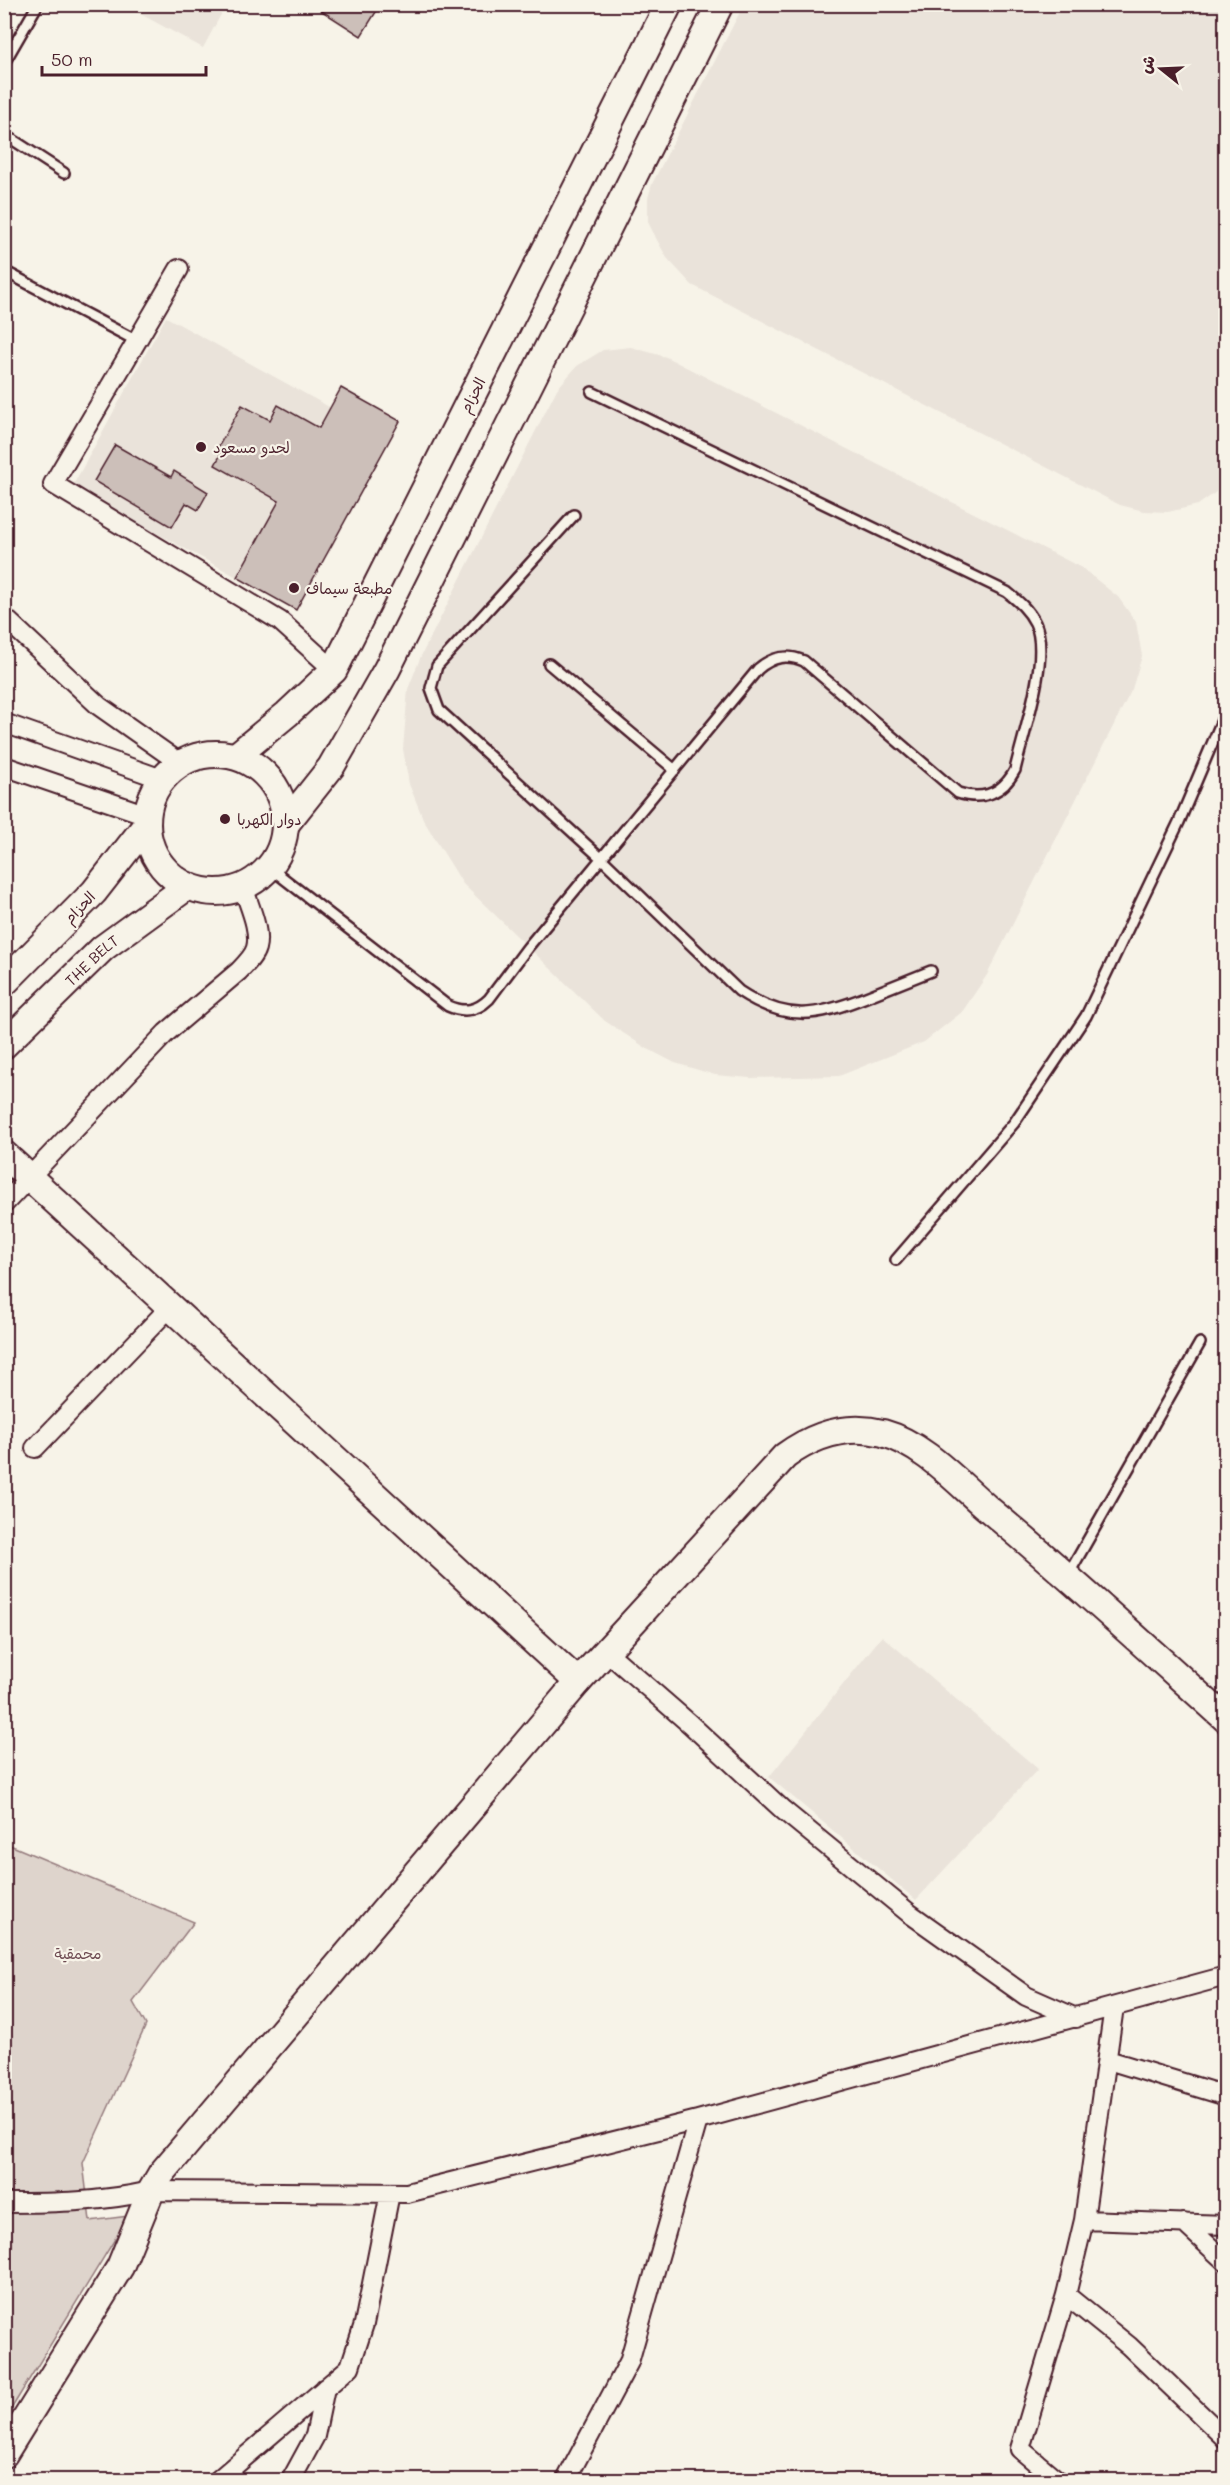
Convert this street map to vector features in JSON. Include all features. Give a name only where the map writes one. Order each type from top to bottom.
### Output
[{"type":"main road","name":"الحزام","points":[[236,756],[287,714],[334,670],[669,4]]},
{"type":"main road","points":[[285,825],[331,767],[387,669],[720,4]]},
{"type":"main road","points":[[208,754],[236,756],[256,766],[272,782],[282,802],[285,825],[283,840],[269,867],[243,886],[225,891],[206,891],[188,886],[171,876],[158,861],[150,843],[147,819],[152,796],[171,771],[208,754]]},
{"type":"main road","name":"الحزام","points":[[4,983],[94,892],[147,819]]},
{"type":"main road","name":"THE BELT","points":[[4,1045],[103,948],[188,886]]},
{"type":"main road","points":[[4,1154],[578,1682]]},
{"type":"main road","points":[[4,2454],[120,2266],[151,2191],[161,2174],[578,1682],[785,1456],[799,1446],[831,1432],[849,1430],[875,1432],[900,1439],[915,1448],[1068,1575],[1226,1719]]},
{"type":"street","points":[[179,269],[53,484],[280,621],[334,670]]},
{"type":"street","points":[[4,617],[171,771]]},
{"type":"street","points":[[4,723],[171,771]]},
{"type":"street","points":[[4,766],[147,819]]},
{"type":"street","points":[[4,1204],[166,1033],[249,960],[256,948],[257,931],[243,886]]},
{"type":"street","points":[[35,1448],[171,1306]]},
{"type":"street","points":[[606,1651],[690,1724],[783,1810],[909,1913],[1026,1996],[1076,2018]]},
{"type":"street","points":[[4,2203],[76,2202],[117,2198],[151,2191],[407,2193],[698,2120],[1226,1976]]},
{"type":"street","points":[[1057,2481],[1020,2448],[1066,2295],[1084,2220],[1114,2007]]},
{"type":"street","points":[[1108,2060],[1226,2096]]},
{"type":"street","points":[[566,2481],[629,2362],[698,2120]]},
{"type":"street","points":[[218,2481],[350,2367],[364,2324],[390,2193]]},
{"type":"street","points":[[1084,2220],[1226,2225]]},
{"type":"street","points":[[1184,2223],[1226,2262]]},
{"type":"street","points":[[1066,2295],[1129,2346],[1226,2439]]},
{"type":"street","points":[[291,2481],[315,2436],[326,2388]]},
{"type":"lane","points":[[4,63],[38,4]]},
{"type":"lane","points":[[4,134],[64,173]]},
{"type":"lane","points":[[4,271],[137,341]]},
{"type":"lane","points":[[269,867],[448,1006],[465,1011],[482,1005],[489,999],[528,947],[601,858],[766,662],[785,656],[795,657],[812,667],[958,793],[981,797],[992,794],[1009,780],[1015,770],[1039,668],[1041,646],[1036,624],[1024,606],[1006,592],[592,392]]},
{"type":"lane","points":[[574,515],[437,666],[431,688],[439,710],[601,858],[739,991],[756,1002],[774,1010],[794,1014],[814,1014],[833,1010],[931,971]]},
{"type":"lane","points":[[549,664],[675,770]]},
{"type":"lane","points":[[896,1260],[1014,1123],[1086,1016],[1179,822],[1226,711]]},
{"type":"lane","points":[[1068,1575],[1200,1343]]},
{"type":"shaded area","points":[[744,4],[1225,5],[1226,479],[1216,492],[1198,505],[1168,512],[1144,511],[1120,505],[692,285],[667,258],[657,240],[648,222],[648,198],[652,184]]},
{"type":"shaded area","points":[[124,5],[226,5],[203,48]]},
{"type":"shaded area","name":"لحدو مسعود","points":[[166,317],[331,408],[237,577],[72,487]]},
{"type":"shaded area","points":[[631,347],[666,357],[1082,568],[1118,597],[1136,622],[1142,656],[1132,689],[987,975],[962,1012],[924,1042],[839,1076],[750,1078],[715,1075],[675,1063],[646,1048],[605,1021],[463,884],[424,821],[409,784],[403,749],[408,689],[421,656],[557,389],[577,366],[603,350]]},
{"type":"shaded area","points":[[882,1636],[1038,1769],[916,1900],[769,1777]]},
{"type":"green space","name":"محمقية","points":[[5,1843],[194,1922],[133,2002],[146,2025],[83,2163],[90,2221],[129,2216],[5,2419]]},
{"type":"building","points":[[311,4],[381,4],[361,36]]},
{"type":"building","points":[[341,388],[400,421],[296,610],[237,577],[279,501],[215,465],[221,454],[216,451],[242,405],[270,420],[278,405],[319,428]]},
{"type":"building","points":[[115,445],[171,477],[174,471],[208,492],[198,510],[186,503],[172,527],[94,481]]},
{"type":"place","name":"لحدو مسعود","points":[[201,447]]},
{"type":"place","name":"مطبعة سيماف","points":[[294,588]]},
{"type":"place","name":"دوار الكهربا","points":[[225,819]]}]
